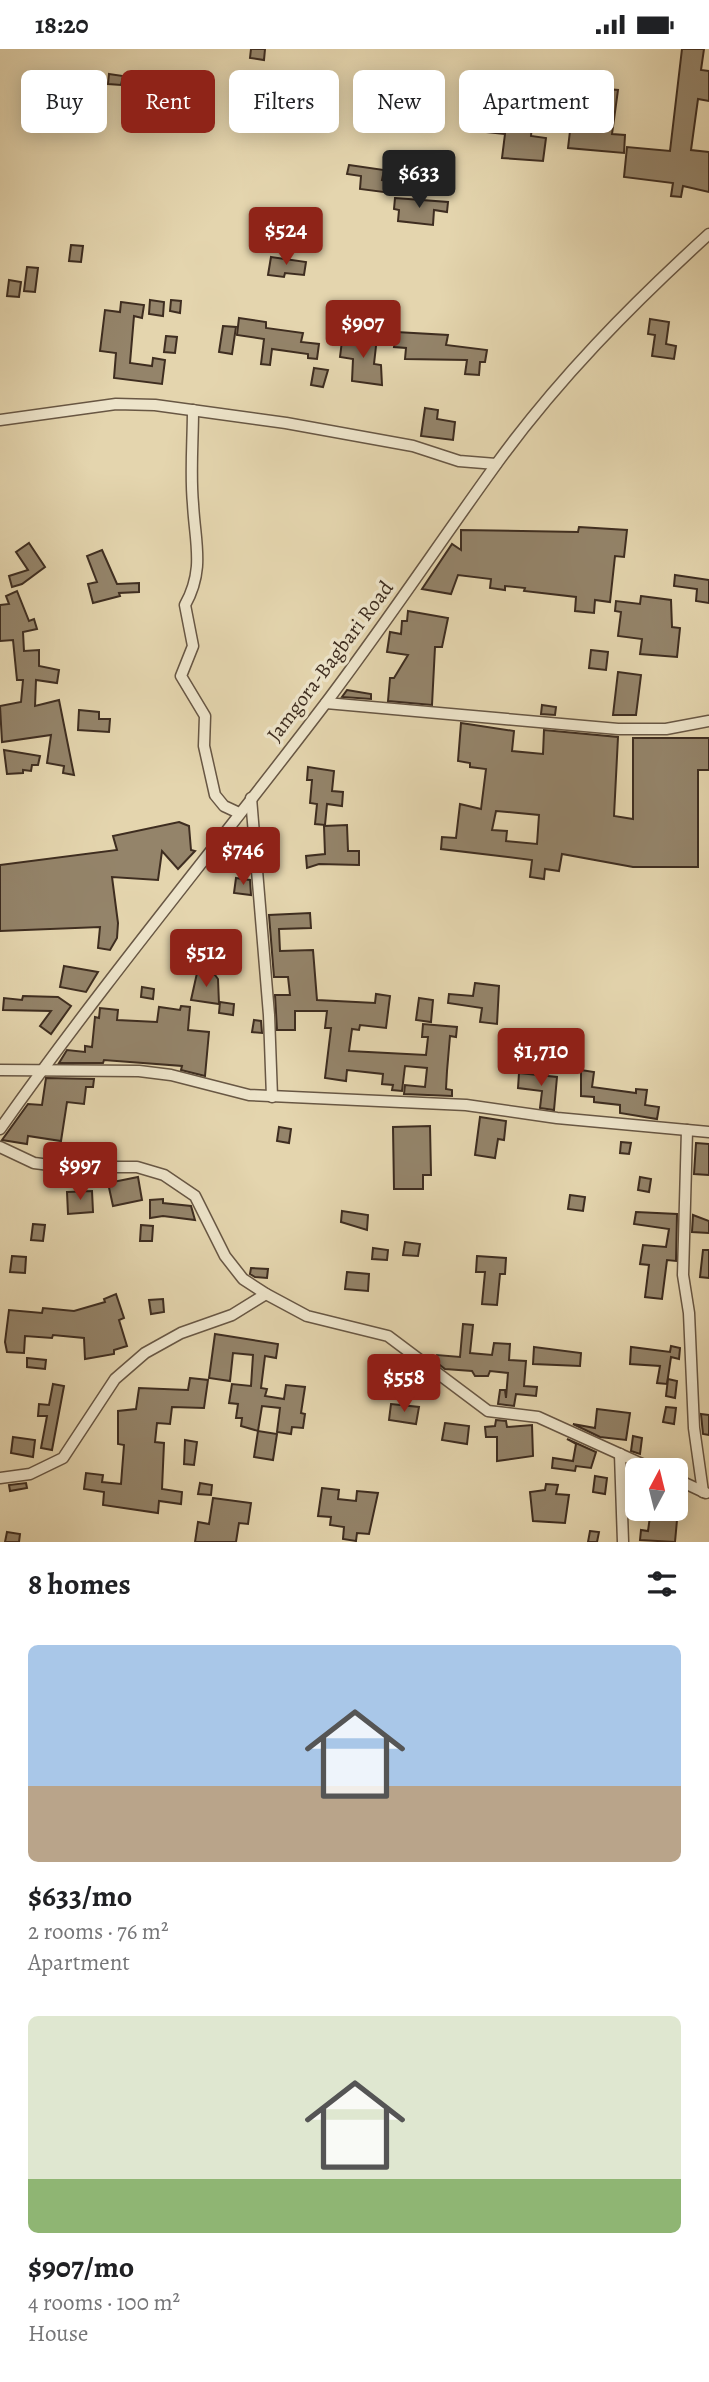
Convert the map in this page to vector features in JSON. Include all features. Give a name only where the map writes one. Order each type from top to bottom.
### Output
[{"type":"street","name":"Jamgora-Bagbari Road","points":[[0,1129],[42,1069],[326,703],[496,464],[576,365],[642,295],[709,234]]},
{"type":"street","points":[[0,420],[117,404],[193,410],[413,446],[459,461],[496,464]]},
{"type":"street","points":[[193,410],[192,502],[198,557],[194,591],[185,605],[193,646],[181,676],[205,716],[204,746],[215,795],[226,808],[239,813]]},
{"type":"street","points":[[326,703],[606,729],[666,729],[709,721]]},
{"type":"street","points":[[251,798],[268,1001],[272,1097]]},
{"type":"street","points":[[0,1070],[139,1071],[272,1097],[414,1101],[709,1132]]},
{"type":"street","points":[[687,1130],[683,1275],[690,1324],[694,1429],[706,1493]]},
{"type":"street","points":[[0,1147],[34,1163],[66,1167],[137,1167],[164,1175],[195,1196],[225,1256],[243,1279],[266,1294],[307,1316],[388,1336],[488,1411],[538,1417],[629,1458]]},
{"type":"street","points":[[0,1478],[30,1474],[63,1458],[116,1379],[145,1353],[181,1332],[232,1315],[266,1294]]},
{"type":"street","points":[[620,1454],[623,1542]]},
{"type":"street","points":[[688,1485],[706,1493]]},
{"type":"building","points":[[251,49],[265,49],[264,60],[250,58]]},
{"type":"building","points":[[682,49],[704,49],[701,70],[709,71],[709,101],[698,99],[691,150],[709,152],[709,192],[683,186],[681,197],[671,196],[673,183],[624,177],[627,147],[670,151]]},
{"type":"building","points":[[109,74],[121,76],[121,85],[108,84]]},
{"type":"building","points":[[614,90],[618,90],[614,119]]},
{"type":"building","points":[[496,133],[531,133],[531,136],[546,138],[543,161],[502,158],[505,134]]},
{"type":"building","points":[[570,133],[625,135],[624,153],[568,148]]},
{"type":"building","points":[[349,165],[384,170],[382,180],[393,181],[391,193],[360,189],[361,176],[347,174]]},
{"type":"building","points":[[395,198],[448,202],[447,212],[434,210],[433,225],[398,221],[399,210],[394,209]]},
{"type":"building","points":[[71,245],[83,246],[81,262],[69,261]]},
{"type":"building","points":[[271,257],[306,262],[304,275],[268,275]]},
{"type":"building","points":[[27,267],[38,268],[35,292],[24,291]]},
{"type":"building","points":[[9,280],[21,282],[19,297],[7,296]]},
{"type":"building","points":[[150,300],[164,302],[163,316],[149,314]]},
{"type":"building","points":[[171,300],[181,301],[180,313],[170,311]]},
{"type":"building","points":[[121,302],[144,305],[142,318],[134,316],[130,363],[152,366],[153,358],[165,360],[162,384],[114,378],[116,353],[100,351],[105,310],[120,312]]},
{"type":"building","points":[[239,318],[266,322],[266,328],[303,333],[301,342],[319,344],[317,359],[308,358],[308,354],[272,349],[270,365],[261,364],[264,339],[237,335]]},
{"type":"building","points":[[650,319],[669,322],[666,344],[676,346],[674,359],[652,356],[655,335],[648,334]]},
{"type":"building","points":[[223,326],[236,327],[232,354],[219,352]]},
{"type":"building","points":[[396,332],[448,335],[446,345],[487,350],[485,362],[480,362],[479,375],[465,374],[467,360],[405,359],[406,348],[394,347]]},
{"type":"building","points":[[364,335],[377,337],[374,364],[381,365],[382,385],[352,381],[353,359],[340,357],[342,341],[363,344]]},
{"type":"building","points":[[166,336],[177,337],[175,353],[164,352]]},
{"type":"building","points":[[314,368],[328,370],[323,387],[311,385]]},
{"type":"building","points":[[425,408],[438,410],[437,419],[455,422],[453,440],[421,436]]},
{"type":"building","points":[[579,527],[627,530],[624,557],[615,556],[610,602],[595,600],[594,613],[575,611],[576,597],[524,591],[525,588],[490,588],[491,579],[458,575],[451,594],[422,589],[452,544],[461,550],[461,530],[578,532]]},
{"type":"building","points":[[29,543],[45,567],[22,584],[12,587],[9,576],[28,570],[16,552]]},
{"type":"building","points":[[102,550],[117,584],[139,583],[139,592],[119,593],[120,596],[93,603],[88,584],[97,582],[87,556]]},
{"type":"building","points":[[675,575],[709,580],[709,603],[696,601],[697,589],[674,586]]},
{"type":"building","points":[[17,591],[29,621],[34,619],[37,629],[23,632],[24,651],[39,650],[39,666],[59,670],[57,683],[36,680],[35,706],[59,700],[74,775],[63,773],[64,766],[47,763],[51,735],[2,742],[0,706],[21,702],[23,680],[17,680],[13,640],[0,641],[0,605],[9,604],[6,596]]},
{"type":"building","points":[[641,596],[671,600],[672,627],[680,628],[677,657],[640,654],[642,639],[618,636],[621,612],[615,611],[616,601],[640,604]]},
{"type":"building","points":[[408,611],[448,618],[442,647],[435,647],[432,705],[388,701],[390,678],[394,678],[408,655],[387,652],[390,632],[401,634],[402,621],[407,621]]},
{"type":"building","points":[[591,650],[608,652],[606,670],[589,668]]},
{"type":"building","points":[[618,672],[641,675],[636,715],[613,715]]},
{"type":"building","points":[[347,690],[371,694],[371,699],[342,697]]},
{"type":"building","points":[[542,705],[556,707],[555,715],[541,714]]},
{"type":"building","points":[[79,710],[99,712],[99,719],[110,719],[109,732],[78,730]]},
{"type":"building","points":[[461,723],[514,731],[512,751],[543,754],[544,730],[618,737],[614,816],[633,819],[633,738],[709,738],[709,770],[698,770],[698,867],[633,867],[562,854],[559,871],[545,869],[544,879],[530,877],[532,860],[441,849],[442,837],[456,838],[460,804],[481,809],[486,769],[470,767],[470,763],[458,761]],"holes":[[[496,811],[539,815],[537,844],[506,841],[507,831],[492,830]]]},
{"type":"building","points":[[4,750],[40,756],[38,765],[32,765],[31,771],[7,774]]},
{"type":"building","points":[[308,767],[334,771],[332,791],[343,792],[342,806],[327,804],[325,825],[315,824],[317,804],[310,803],[312,780],[307,780]]},
{"type":"building","points":[[179,822],[189,826],[191,850],[195,851],[178,869],[162,851],[158,880],[112,877],[118,923],[117,938],[110,950],[98,948],[100,927],[0,931],[0,865],[117,850],[113,836]]},
{"type":"building","points":[[347,825],[348,851],[359,851],[359,865],[319,864],[307,868],[306,856],[325,854],[324,826]]},
{"type":"building","points":[[236,878],[250,880],[251,895],[234,893]]},
{"type":"building","points":[[310,913],[311,928],[279,929],[280,951],[313,950],[317,1000],[375,1003],[376,994],[390,996],[386,1028],[360,1025],[359,1030],[352,1029],[349,1051],[426,1055],[428,1037],[422,1037],[423,1024],[457,1027],[456,1037],[450,1036],[447,1071],[446,1089],[452,1090],[452,1096],[404,1094],[405,1085],[425,1087],[427,1068],[405,1066],[402,1091],[392,1090],[393,1085],[382,1084],[383,1074],[347,1070],[346,1081],[325,1078],[331,1028],[325,1028],[327,1011],[295,1011],[295,1030],[277,1030],[275,995],[290,995],[288,977],[274,977],[269,915]]},
{"type":"building","points":[[64,966],[98,972],[86,992],[60,987]]},
{"type":"building","points":[[197,973],[215,975],[218,979],[219,1004],[191,1000]]},
{"type":"building","points":[[475,983],[499,986],[497,1024],[480,1022],[482,1008],[448,1003],[449,994],[473,996]]},
{"type":"building","points":[[142,987],[154,989],[153,999],[141,997]]},
{"type":"building","points":[[23,996],[58,997],[71,1006],[51,1034],[40,1026],[51,1011],[3,1010],[4,998],[22,1000]]},
{"type":"building","points":[[419,998],[433,1000],[431,1022],[416,1020]]},
{"type":"building","points":[[220,1002],[234,1004],[233,1015],[219,1013]]},
{"type":"building","points":[[181,1006],[190,1007],[188,1030],[209,1032],[205,1076],[181,1070],[182,1066],[104,1060],[103,1063],[59,1063],[67,1050],[85,1052],[85,1046],[92,1047],[95,1017],[99,1018],[100,1008],[118,1010],[117,1020],[157,1022],[159,1007],[180,1010]]},
{"type":"building","points":[[254,1020],[261,1021],[262,1033],[252,1032]]},
{"type":"building","points":[[553,1055],[562,1056],[561,1071],[552,1070]]},
{"type":"building","points":[[581,1070],[594,1072],[592,1087],[636,1093],[636,1089],[647,1090],[645,1105],[659,1107],[657,1119],[620,1113],[620,1105],[594,1102],[594,1097],[581,1096]]},
{"type":"building","points":[[519,1073],[557,1077],[554,1110],[540,1108],[542,1091],[518,1088]]},
{"type":"building","points":[[46,1078],[94,1079],[93,1087],[86,1087],[84,1104],[67,1102],[61,1141],[28,1136],[27,1144],[2,1140],[28,1104],[42,1105]]},
{"type":"building","points":[[480,1117],[506,1121],[504,1140],[498,1139],[495,1158],[475,1155]]},
{"type":"building","points":[[430,1126],[431,1175],[423,1175],[423,1189],[394,1189],[393,1127]]},
{"type":"building","points":[[279,1127],[291,1129],[289,1143],[277,1141]]},
{"type":"building","points":[[621,1142],[631,1143],[629,1154],[620,1153]]},
{"type":"building","points":[[696,1143],[709,1144],[709,1175],[694,1174]]},
{"type":"building","points":[[138,1177],[142,1200],[113,1206],[108,1183]]},
{"type":"building","points":[[640,1177],[651,1179],[649,1192],[638,1190]]},
{"type":"building","points":[[92,1191],[93,1212],[68,1214],[67,1192]]},
{"type":"building","points":[[570,1195],[585,1197],[583,1211],[568,1209]]},
{"type":"building","points":[[163,1199],[163,1203],[191,1206],[195,1220],[163,1216],[150,1218],[150,1200]]},
{"type":"building","points":[[342,1211],[368,1215],[367,1230],[341,1222]]},
{"type":"building","points":[[636,1212],[677,1214],[676,1261],[667,1260],[662,1299],[645,1297],[649,1265],[640,1264],[643,1245],[666,1247],[669,1229],[634,1224]]},
{"type":"building","points":[[693,1215],[709,1221],[709,1233],[692,1232]]},
{"type":"building","points":[[33,1224],[45,1225],[43,1241],[31,1240]]},
{"type":"building","points":[[141,1225],[153,1226],[152,1241],[140,1241]]},
{"type":"building","points":[[405,1242],[420,1244],[418,1256],[403,1255]]},
{"type":"building","points":[[373,1248],[388,1250],[387,1260],[372,1259]]},
{"type":"building","points":[[703,1250],[709,1250],[709,1278],[700,1277]]},
{"type":"building","points":[[12,1256],[26,1257],[25,1273],[10,1272]]},
{"type":"building","points":[[477,1256],[506,1258],[505,1274],[500,1274],[497,1305],[482,1304],[485,1272],[476,1272]]},
{"type":"building","points":[[251,1268],[268,1269],[267,1278],[250,1274]]},
{"type":"building","points":[[347,1272],[369,1274],[368,1291],[345,1289]]},
{"type":"building","points":[[116,1294],[124,1318],[119,1320],[127,1346],[114,1350],[114,1354],[85,1359],[84,1338],[53,1335],[52,1338],[25,1336],[24,1353],[7,1352],[5,1342],[9,1310],[42,1313],[43,1308],[74,1311],[105,1302],[104,1299]]},
{"type":"building","points":[[163,1299],[164,1312],[151,1314],[149,1300]]},
{"type":"building","points":[[463,1324],[473,1325],[470,1353],[492,1355],[494,1343],[510,1344],[509,1360],[526,1361],[524,1386],[537,1387],[536,1396],[516,1394],[514,1406],[498,1404],[500,1390],[505,1390],[506,1398],[508,1373],[490,1371],[488,1376],[475,1376],[472,1371],[445,1369],[436,1362],[437,1355],[460,1357]]},
{"type":"building","points":[[215,1334],[278,1344],[276,1358],[265,1356],[261,1388],[267,1389],[265,1396],[284,1399],[286,1385],[305,1387],[301,1413],[305,1414],[303,1428],[292,1427],[291,1434],[277,1432],[280,1408],[262,1406],[258,1431],[241,1426],[242,1418],[236,1418],[238,1404],[229,1403],[232,1384],[251,1386],[253,1355],[233,1353],[230,1381],[209,1378]]},
{"type":"building","points":[[671,1346],[680,1348],[679,1359],[671,1357],[667,1384],[657,1383],[660,1366],[630,1364],[631,1347],[670,1352]]},
{"type":"building","points":[[534,1347],[581,1353],[580,1366],[533,1364]]},
{"type":"building","points":[[27,1358],[46,1360],[45,1369],[27,1367]]},
{"type":"building","points":[[416,1367],[430,1377],[429,1382],[415,1381]]},
{"type":"building","points":[[190,1378],[208,1380],[204,1408],[172,1407],[170,1424],[157,1423],[155,1442],[164,1443],[162,1489],[182,1492],[181,1504],[159,1501],[158,1513],[103,1505],[104,1492],[84,1489],[86,1473],[103,1475],[102,1482],[121,1484],[124,1445],[118,1444],[118,1411],[136,1409],[139,1388],[188,1390]]},
{"type":"building","points":[[668,1379],[677,1381],[675,1398],[666,1396]]},
{"type":"building","points":[[53,1384],[64,1386],[52,1450],[41,1448],[47,1416],[38,1416],[39,1404],[49,1405]]},
{"type":"building","points":[[391,1404],[419,1407],[416,1424],[389,1420]]},
{"type":"building","points":[[666,1407],[676,1408],[674,1424],[663,1422]]},
{"type":"building","points":[[597,1409],[630,1413],[626,1440],[600,1437],[573,1424],[595,1428]]},
{"type":"building","points":[[701,1414],[709,1415],[709,1435],[703,1434]]},
{"type":"building","points":[[496,1420],[506,1421],[507,1427],[532,1425],[533,1456],[497,1461],[497,1437],[486,1437],[485,1427],[495,1426]]},
{"type":"building","points":[[445,1423],[469,1426],[467,1444],[442,1440]]},
{"type":"building","points":[[258,1431],[277,1434],[273,1460],[254,1457]]},
{"type":"building","points":[[633,1436],[642,1438],[640,1454],[631,1451]]},
{"type":"building","points":[[13,1437],[35,1440],[33,1457],[11,1453]]},
{"type":"building","points":[[567,1439],[596,1452],[591,1468],[576,1466],[575,1471],[552,1468],[553,1458],[573,1461],[576,1444]]},
{"type":"building","points":[[185,1440],[197,1442],[194,1465],[184,1464]]},
{"type":"building","points":[[595,1476],[607,1478],[605,1494],[593,1492]]},
{"type":"building","points":[[26,1483],[27,1488],[10,1491],[9,1485]]},
{"type":"building","points":[[200,1483],[212,1485],[211,1495],[198,1494]]},
{"type":"building","points":[[546,1484],[558,1485],[556,1494],[569,1495],[565,1523],[533,1521],[530,1492],[545,1490]]},
{"type":"building","points":[[322,1488],[339,1490],[338,1499],[356,1501],[357,1491],[378,1493],[369,1534],[357,1533],[356,1541],[343,1539],[344,1527],[330,1525],[331,1517],[318,1516]]},
{"type":"building","points":[[213,1498],[251,1503],[248,1524],[239,1523],[236,1542],[195,1542],[198,1522],[209,1524]]},
{"type":"building","points":[[649,1521],[677,1521],[675,1542],[640,1540],[641,1530],[648,1531]]},
{"type":"building","points":[[590,1531],[599,1532],[597,1542],[588,1542]]},
{"type":"building","points":[[7,1532],[20,1534],[19,1542],[5,1542]]}]
